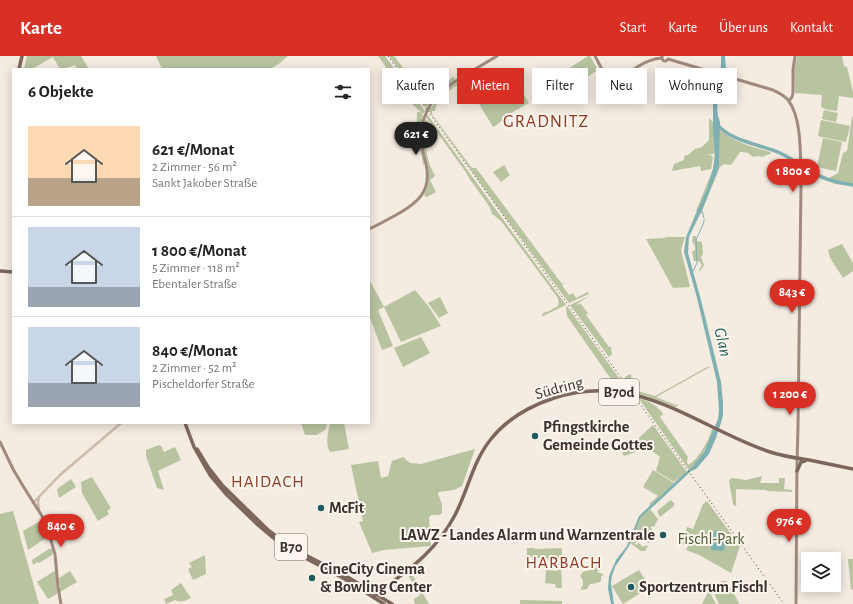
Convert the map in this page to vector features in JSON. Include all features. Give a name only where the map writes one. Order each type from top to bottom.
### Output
[{"type":"main road","points":[[19,68],[22,56]]},
{"type":"main road","points":[[370,228],[415,203],[425,189],[427,177],[421,142],[421,130],[426,111],[432,102],[451,84],[497,56]]},
{"type":"main road","points":[[595,56],[601,68]]},
{"type":"main road","points":[[789,101],[793,93],[793,70],[795,56]]},
{"type":"main road","points":[[637,68],[652,60],[662,57],[662,60],[665,61],[668,58],[773,90],[789,101],[793,110],[798,127],[800,146],[801,214],[796,604]]},
{"type":"main road","points":[[0,271],[12,272]]},
{"type":"main road","name":"Südring","points":[[375,595],[418,563],[436,544],[455,515],[478,459],[498,430],[522,412],[533,406],[555,398],[575,393],[597,391],[617,392],[643,397],[663,404],[766,451],[779,455],[853,469]]},
{"type":"main road","name":"B70","points":[[185,424],[197,454],[213,476],[259,524],[292,551],[343,578],[384,604]]},
{"type":"main road","points":[[0,442],[22,486],[45,522],[56,561],[57,582],[61,604]]},
{"type":"main road","points":[[797,471],[801,462],[808,460]]},
{"type":"main road","name":"B70","points":[[267,531],[296,550],[346,576],[392,604]]},
{"type":"main road","points":[[372,591],[381,590],[383,598]]},
{"type":"main road","points":[[372,591],[377,600]]},
{"type":"street","points":[[34,503],[60,475],[121,424]]},
{"type":"street","points":[[39,497],[39,511]]},
{"type":"green space","points":[[27,56],[81,56],[88,68],[76,68],[75,65],[67,68],[59,68],[53,57],[34,68],[24,68]]},
{"type":"green space","points":[[156,56],[288,56],[272,68],[162,68]]},
{"type":"green space","points":[[378,56],[385,56],[394,68],[387,68]]},
{"type":"green space","points":[[389,56],[394,56],[403,68],[398,68]]},
{"type":"green space","points":[[590,56],[597,68],[596,71],[588,76],[588,68],[570,68]]},
{"type":"green space","points":[[797,56],[842,56],[844,66],[847,67],[853,98],[839,96],[837,111],[828,110],[821,107],[822,95],[795,93],[794,72]]},
{"type":"green space","points":[[452,77],[454,77],[455,80],[449,84],[449,81]]},
{"type":"green space","points":[[457,83],[457,85],[449,91],[449,88]]},
{"type":"green space","points":[[524,95],[529,103],[493,127],[479,104],[524,104]]},
{"type":"green space","points":[[412,104],[420,104],[425,111],[423,114]]},
{"type":"green space","points":[[423,104],[429,104],[426,108]]},
{"type":"green space","points":[[434,104],[438,104],[435,111],[432,111],[432,114],[471,167],[477,169],[562,284],[565,282],[562,285],[569,295],[573,293],[576,298],[588,292],[589,294],[569,303],[496,205],[429,111]]},
{"type":"green space","points":[[824,110],[838,113],[836,122],[822,119]]},
{"type":"green space","points":[[417,112],[420,112],[423,115],[419,139],[424,165],[416,137]]},
{"type":"green space","points":[[427,114],[566,305],[542,316],[543,313],[558,306],[559,301],[557,296],[504,225],[492,214],[487,203],[426,117]]},
{"type":"green space","points":[[852,117],[853,186],[835,184],[805,172],[807,168],[829,178],[838,173],[843,153],[847,151]]},
{"type":"green space","points":[[709,118],[722,132],[737,141],[770,152],[771,154],[763,157],[755,157],[747,153],[740,152],[732,164],[724,164],[720,167],[701,213],[696,211],[713,169],[715,154],[702,155],[710,155],[713,157],[711,169],[701,171],[700,166],[672,171],[674,164],[684,160],[684,156],[688,155],[695,149],[702,147],[709,140]]},
{"type":"green space","points":[[426,119],[428,122],[426,150],[429,163],[435,176],[430,180],[436,192],[427,197],[424,195],[429,174],[423,135],[423,127]]},
{"type":"green space","points":[[821,120],[850,126],[846,142],[818,136]]},
{"type":"green space","points":[[823,138],[842,142],[836,171],[817,167]]},
{"type":"green space","points":[[504,165],[510,175],[501,182],[493,172]]},
{"type":"green space","points":[[693,236],[696,236],[697,241],[702,242],[703,254],[701,257],[704,265],[700,271],[699,270],[702,265],[699,261],[694,261],[692,252],[695,250],[695,246],[692,241]]},
{"type":"green space","points":[[685,237],[681,250],[690,287],[673,288],[646,239]]},
{"type":"green space","points":[[842,244],[853,263],[853,271],[843,278],[830,258],[828,250]]},
{"type":"green space","points":[[370,281],[384,307],[378,310],[393,346],[382,350],[370,318]]},
{"type":"green space","points":[[415,290],[429,307],[441,326],[401,342],[384,307]]},
{"type":"green space","points":[[589,296],[577,304],[578,305],[580,303],[588,313],[586,315],[609,347],[611,347],[612,354],[609,357],[570,305]]},
{"type":"green space","points":[[440,297],[448,313],[439,318],[428,303]]},
{"type":"green space","points":[[567,306],[619,378],[616,380],[618,382],[613,382],[567,316]]},
{"type":"green space","points":[[421,337],[430,353],[403,367],[394,348]]},
{"type":"green space","points":[[709,366],[710,367],[656,397],[676,405],[679,404],[676,407],[647,396],[619,391],[616,386],[622,381],[626,388],[630,387],[624,378],[631,374],[632,387],[634,390],[655,396]]},
{"type":"green space","points":[[639,399],[652,404],[661,411],[663,414],[660,417],[688,457],[688,465],[700,454],[712,429],[714,429],[701,456],[689,470]]},
{"type":"green space","points":[[301,424],[327,424],[326,429],[317,435],[305,435]]},
{"type":"green space","points":[[330,424],[344,424],[349,449],[330,452],[327,442]]},
{"type":"green space","points":[[653,425],[687,472],[674,482],[656,471],[660,457],[648,448],[624,456],[622,453]]},
{"type":"green space","points":[[159,445],[164,452],[175,447],[181,460],[158,471],[164,490],[157,488],[146,456],[146,450]]},
{"type":"green space","points":[[475,449],[462,486],[454,490],[439,492],[438,494],[442,504],[442,513],[439,515],[431,515],[429,518],[431,546],[384,550],[372,553],[359,522],[363,521],[351,465],[378,461],[381,478],[388,476],[392,461],[403,457],[410,463],[421,464]]},
{"type":"green space","points":[[653,470],[674,483],[650,506],[649,504],[658,496],[643,487]]},
{"type":"green space","points":[[762,476],[760,483],[779,483],[779,478],[785,478],[784,489],[792,490],[792,492],[736,489],[736,505],[738,505],[735,506],[733,504],[729,481],[730,479],[746,480]]},
{"type":"green space","points":[[92,477],[111,508],[107,511],[109,514],[98,521],[82,493],[81,482]]},
{"type":"green space","points":[[71,479],[76,487],[59,498],[57,489]]},
{"type":"green space","points":[[671,500],[674,503],[674,506],[660,517],[657,511]]},
{"type":"green space","name":"Fischl-Park","points":[[707,501],[740,546],[731,573],[699,555],[686,550],[688,546],[682,544],[687,527],[693,529],[703,504]]},
{"type":"green space","points":[[650,509],[658,519],[654,527],[650,527],[652,529],[648,540],[649,543],[646,541],[648,535],[645,533],[644,536],[639,534],[635,544],[641,544],[640,545],[644,547],[645,545],[648,546],[645,551],[641,551],[630,543],[641,517]]},
{"type":"green space","points":[[13,511],[39,604],[0,604],[0,514]]},
{"type":"green space","points":[[42,520],[49,536],[28,550],[23,531]]},
{"type":"green space","points":[[527,548],[561,548],[562,560],[527,557]]},
{"type":"green space","points":[[49,549],[52,549],[52,555],[33,565],[32,560]]},
{"type":"green space","points":[[205,555],[206,574],[193,580],[188,569],[192,567],[189,563]]},
{"type":"green space","points":[[848,559],[853,559],[853,589],[851,590]]},
{"type":"green space","points":[[557,564],[561,564],[562,588],[556,588],[555,584],[545,583],[546,570],[557,571]]},
{"type":"green space","points":[[601,567],[602,569],[597,572],[603,574],[600,582],[590,584],[587,589],[581,590],[583,582],[580,576],[583,572]]},
{"type":"green space","points":[[56,570],[57,594],[48,599],[37,582]]},
{"type":"green space","name":"Sportzentrum Fischl","points":[[639,570],[650,587],[623,604],[612,586]]},
{"type":"green space","points":[[70,571],[77,582],[60,592],[59,578]]},
{"type":"green space","points":[[411,572],[429,604],[415,604],[414,599],[420,595],[408,575]]},
{"type":"green space","points":[[723,581],[727,581],[739,603],[738,604],[719,604],[711,587]]},
{"type":"green space","points":[[181,583],[191,598],[183,601],[175,600],[166,604],[164,599],[173,595],[171,590]]},
{"type":"green space","points":[[709,590],[716,604],[702,604]]},
{"type":"green space","points":[[520,600],[562,601],[562,604],[520,604]]},
{"type":"water","points":[[721,56],[725,56],[726,68],[720,68]]},
{"type":"water","points":[[713,104],[718,104],[720,122],[719,167],[701,213],[689,237],[688,253],[721,382],[723,415],[709,454],[696,469],[691,471],[641,517],[629,546],[615,567],[611,583],[614,604],[611,604],[608,589],[609,576],[616,560],[627,546],[639,516],[693,466],[704,452],[718,419],[719,410],[717,382],[696,294],[684,252],[686,237],[707,189],[713,169],[715,154]]},
{"type":"water","points":[[715,530],[720,534],[725,545],[723,551],[711,550],[711,538]]},
{"type":"waterway","points":[[717,124],[730,135],[780,153],[819,176],[836,182],[853,185]]},
{"type":"waterway","points":[[702,211],[704,218]]},
{"type":"waterway","points":[[693,271],[697,263],[696,240],[704,220]]},
{"type":"railway","points":[[388,56],[784,604]]},
{"type":"place","name":"Pfingstkirche Gemeinde Gottes","points":[[535,436]]},
{"type":"place","name":"McFit","points":[[321,508]]},
{"type":"place","name":"LAWZ - Landes Alarm und Warnzentrale","points":[[663,535]]},
{"type":"place","name":"CineCity Cinema & Bowling Center","points":[[312,578]]},
{"type":"place","name":"Sportzentrum Fischl","points":[[631,587]]},
{"type":"district","name":"GRADNITZ","points":[[546,122]]},
{"type":"district","name":"HAIDACH","points":[[268,481]]},
{"type":"district","name":"HARBACH","points":[[564,562]]},
{"type":"water label","name":"Glan","points":[[723,342]]}]
